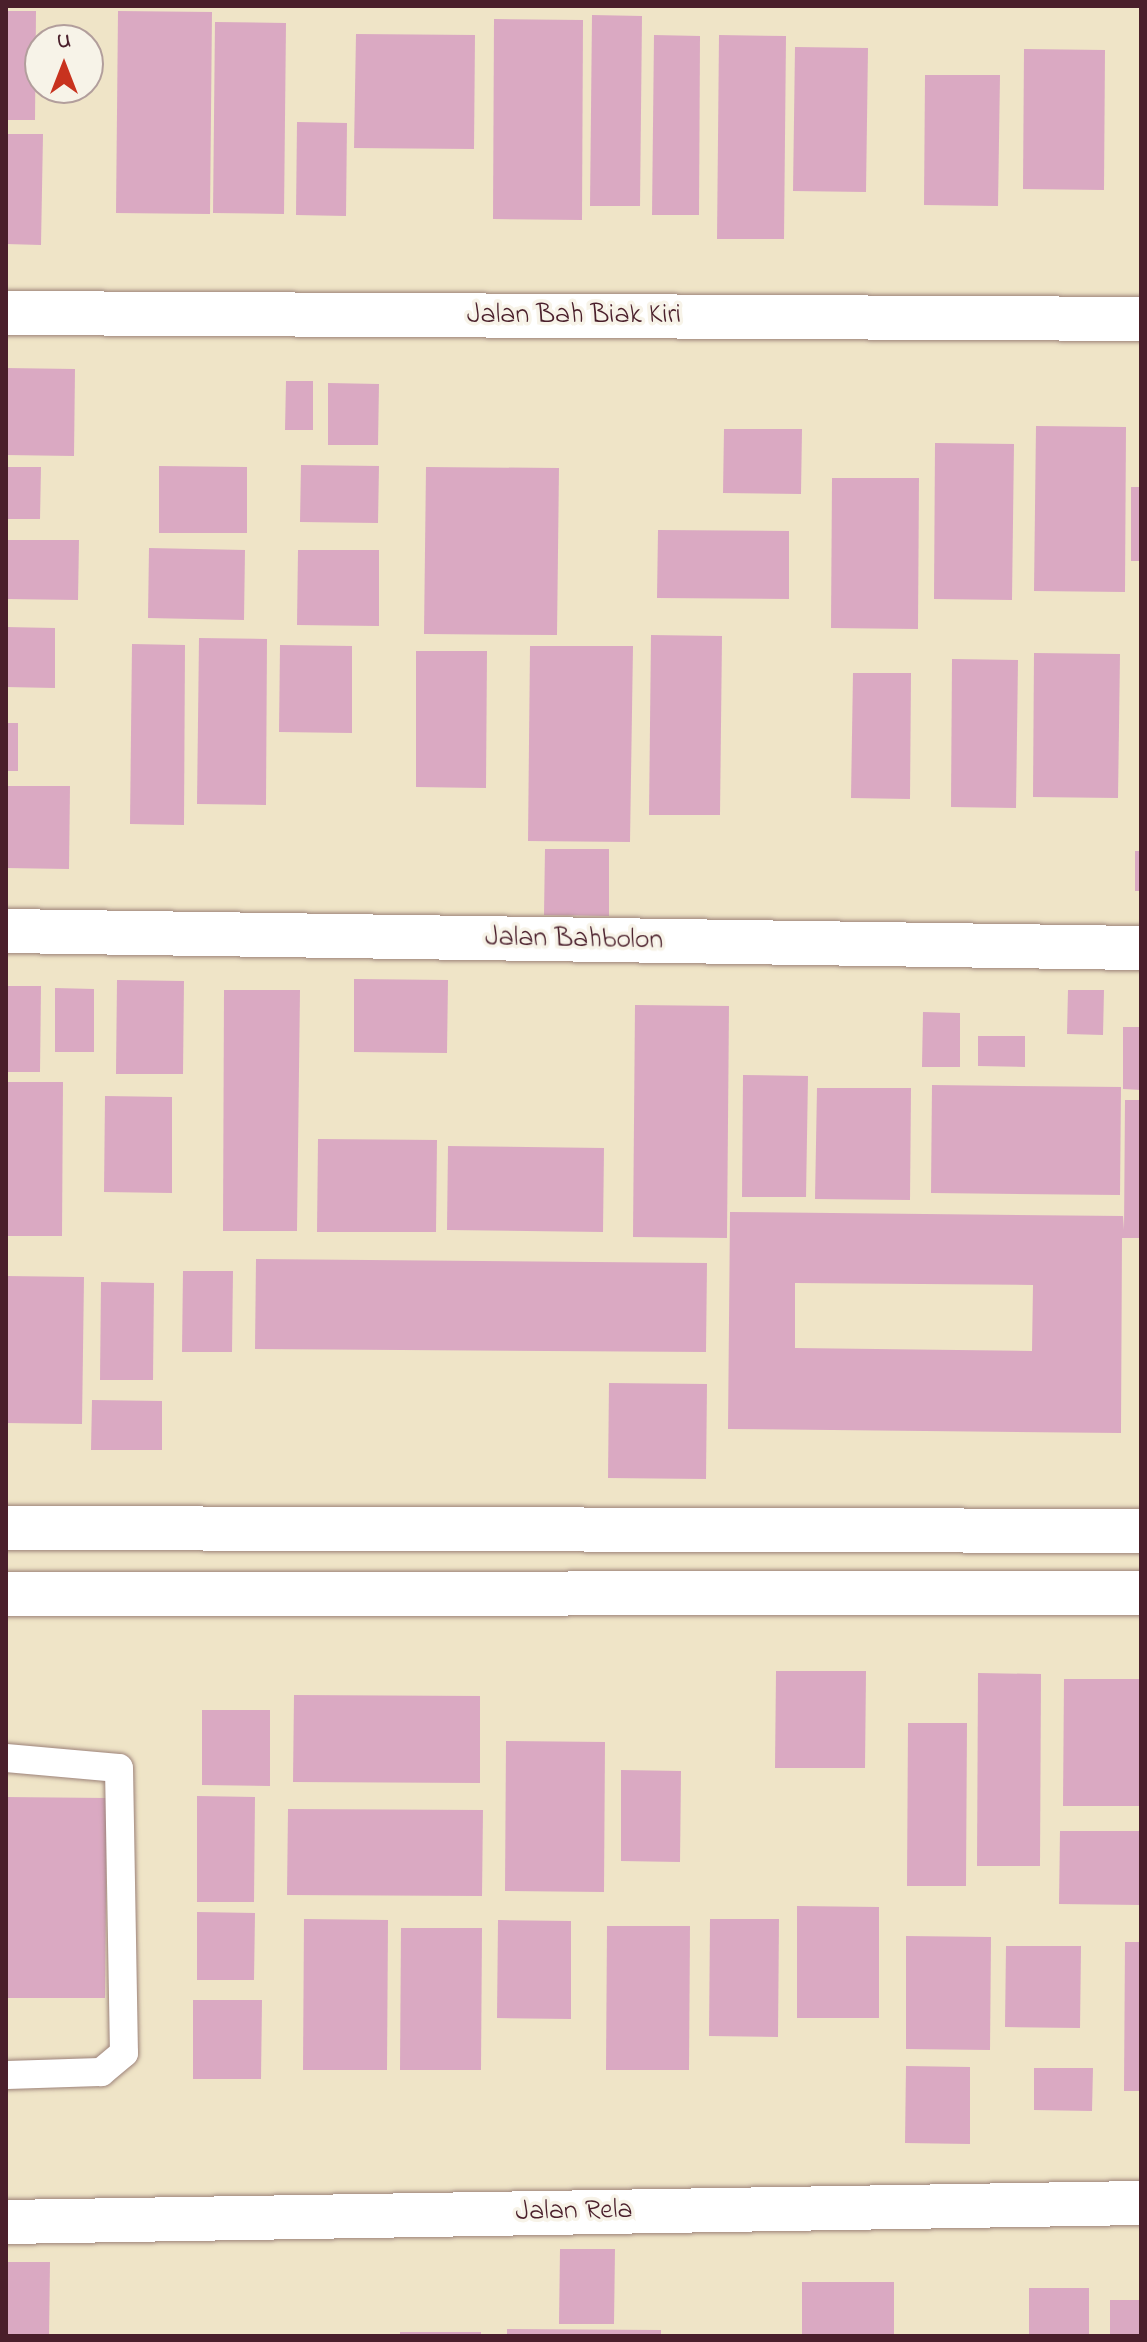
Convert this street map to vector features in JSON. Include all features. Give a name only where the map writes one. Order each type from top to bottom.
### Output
[{"type":"main road","name":"Jalan Bah Biak Kiri","points":[[6,313],[1141,319]]},
{"type":"main road","name":"Jalan Bahbolon","points":[[6,931],[1141,948]]},
{"type":"main road","points":[[6,1528],[1141,1531]]},
{"type":"main road","points":[[6,1594],[1141,1593]]},
{"type":"main road","name":"Jalan Rela","points":[[6,2222],[1141,2203]]},
{"type":"lane","points":[[6,1758],[119,1768],[124,2053],[101,2072],[6,2075]]},
{"type":"building","points":[[6,11],[36,11],[36,24],[24,24],[24,104],[35,104],[35,120],[6,120]]},
{"type":"building","points":[[118,11],[212,12],[210,214],[116,213]]},
{"type":"building","points":[[592,15],[642,16],[640,206],[590,206]]},
{"type":"building","points":[[494,19],[583,20],[582,220],[493,219]]},
{"type":"building","points":[[215,22],[286,23],[284,214],[213,213]]},
{"type":"building","points":[[356,34],[475,35],[474,149],[354,148]]},
{"type":"building","points":[[654,35],[700,36],[699,215],[652,215]]},
{"type":"building","points":[[719,35],[786,36],[784,239],[717,239]]},
{"type":"building","points":[[795,47],[868,48],[866,192],[793,191]]},
{"type":"building","points":[[1024,49],[1105,50],[1104,190],[1023,189]]},
{"type":"building","points":[[925,75],[1000,75],[998,206],[924,205]]},
{"type":"building","points":[[297,122],[347,123],[346,216],[296,215]]},
{"type":"building","points":[[6,134],[43,134],[41,245],[6,244]]},
{"type":"building","points":[[6,368],[75,369],[74,456],[6,455]]},
{"type":"building","points":[[286,381],[313,381],[313,430],[285,430]]},
{"type":"building","points":[[328,383],[379,384],[378,445],[328,445]]},
{"type":"building","points":[[1036,426],[1126,427],[1125,592],[1034,591]]},
{"type":"building","points":[[724,429],[802,429],[801,494],[723,493]]},
{"type":"building","points":[[935,443],[1014,444],[1012,600],[934,599]]},
{"type":"building","points":[[301,465],[379,466],[378,523],[300,522]]},
{"type":"building","points":[[159,466],[247,467],[247,533],[159,533]]},
{"type":"building","points":[[6,467],[41,467],[40,519],[6,519]]},
{"type":"building","points":[[426,467],[559,468],[557,635],[424,634]]},
{"type":"building","points":[[832,478],[919,478],[918,629],[831,628]]},
{"type":"building","points":[[1131,487],[1141,487],[1141,561],[1131,561]]},
{"type":"building","points":[[658,530],[789,531],[789,599],[657,598]]},
{"type":"building","points":[[6,540],[79,540],[78,600],[6,599]]},
{"type":"building","points":[[149,548],[245,550],[244,620],[148,618]]},
{"type":"building","points":[[298,550],[379,550],[379,626],[297,625]]},
{"type":"building","points":[[6,627],[55,628],[55,688],[6,687]]},
{"type":"building","points":[[651,635],[722,636],[720,815],[649,815]]},
{"type":"building","points":[[199,638],[267,639],[266,805],[197,804]]},
{"type":"building","points":[[132,644],[185,645],[184,825],[130,824]]},
{"type":"building","points":[[280,645],[352,646],[352,733],[279,732]]},
{"type":"building","points":[[530,646],[633,646],[630,842],[528,841]]},
{"type":"building","points":[[416,651],[487,651],[486,788],[416,787]]},
{"type":"building","points":[[1034,653],[1120,654],[1118,798],[1033,797]]},
{"type":"building","points":[[952,659],[1018,660],[1016,808],[951,807]]},
{"type":"building","points":[[853,673],[911,673],[910,799],[851,798]]},
{"type":"building","points":[[6,723],[18,723],[18,771],[6,771]]},
{"type":"building","points":[[6,786],[70,786],[69,869],[6,868]]},
{"type":"building","points":[[545,849],[609,849],[609,916],[544,915]]},
{"type":"building","points":[[1135,851],[1141,851],[1141,891],[1135,891]]},
{"type":"building","points":[[354,979],[448,980],[447,1053],[354,1052]]},
{"type":"building","points":[[117,980],[184,981],[183,1074],[116,1074]]},
{"type":"building","points":[[6,986],[41,986],[40,1072],[6,1072]]},
{"type":"building","points":[[55,988],[94,989],[94,1052],[55,1052]]},
{"type":"building","points":[[224,990],[300,990],[297,1231],[223,1231]]},
{"type":"building","points":[[1068,990],[1104,990],[1103,1035],[1067,1034]]},
{"type":"building","points":[[635,1005],[729,1006],[727,1238],[633,1237]]},
{"type":"building","points":[[923,1012],[960,1013],[960,1067],[922,1067]]},
{"type":"building","points":[[1123,1027],[1141,1027],[1141,1090],[1123,1089]]},
{"type":"building","points":[[978,1036],[1025,1036],[1025,1067],[978,1066]]},
{"type":"building","points":[[743,1075],[808,1076],[806,1197],[742,1197]]},
{"type":"building","points":[[6,1082],[63,1082],[62,1236],[6,1236]]},
{"type":"building","points":[[932,1085],[1121,1087],[1120,1195],[931,1193]]},
{"type":"building","points":[[817,1088],[911,1088],[910,1200],[815,1199]]},
{"type":"building","points":[[105,1096],[172,1097],[172,1193],[104,1192]]},
{"type":"building","points":[[1125,1100],[1141,1100],[1141,1238],[1122,1238],[1121,1433],[728,1429],[730,1212],[1123,1216],[1124,1230]],"holes":[[[795,1283],[1033,1285],[1032,1351],[795,1348]]]},
{"type":"building","points":[[318,1139],[437,1140],[436,1232],[317,1232]]},
{"type":"building","points":[[448,1146],[604,1148],[603,1232],[447,1230]]},
{"type":"building","points":[[256,1259],[707,1263],[706,1352],[255,1349]]},
{"type":"building","points":[[183,1271],[233,1271],[232,1352],[182,1352]]},
{"type":"building","points":[[6,1276],[84,1277],[82,1424],[6,1423]]},
{"type":"building","points":[[101,1282],[154,1283],[153,1380],[100,1380]]},
{"type":"building","points":[[609,1383],[707,1384],[706,1479],[608,1478]]},
{"type":"building","points":[[92,1400],[162,1401],[162,1450],[91,1450]]},
{"type":"building","points":[[776,1671],[866,1671],[865,1768],[775,1768]]},
{"type":"building","points":[[978,1673],[1041,1674],[1040,1866],[977,1866]]},
{"type":"building","points":[[1064,1679],[1141,1679],[1141,1806],[1063,1806]]},
{"type":"building","points":[[294,1695],[480,1696],[480,1783],[293,1782]]},
{"type":"building","points":[[202,1710],[270,1710],[270,1786],[202,1785]]},
{"type":"building","points":[[908,1723],[967,1723],[966,1886],[907,1886]]},
{"type":"building","points":[[506,1741],[605,1742],[604,1892],[505,1891]]},
{"type":"building","points":[[621,1770],[681,1771],[680,1862],[621,1861]]},
{"type":"building","points":[[197,1796],[255,1797],[254,1902],[197,1902]]},
{"type":"building","points":[[6,1797],[107,1798],[105,1998],[6,1998]]},
{"type":"building","points":[[288,1809],[483,1810],[482,1896],[287,1895]]},
{"type":"building","points":[[1060,1831],[1141,1831],[1141,1905],[1059,1904]]},
{"type":"building","points":[[797,1906],[879,1907],[879,2018],[797,2018]]},
{"type":"building","points":[[197,1912],[255,1913],[254,1980],[197,1980]]},
{"type":"building","points":[[304,1919],[388,1920],[387,2070],[303,2070]]},
{"type":"building","points":[[710,1919],[779,1919],[778,2037],[709,2036]]},
{"type":"building","points":[[498,1920],[571,1921],[571,2019],[497,2018]]},
{"type":"building","points":[[607,1926],[690,1926],[689,2070],[606,2070]]},
{"type":"building","points":[[401,1928],[482,1928],[481,2070],[400,2070]]},
{"type":"building","points":[[906,1936],[991,1937],[990,2050],[906,2049]]},
{"type":"building","points":[[1125,1942],[1141,1942],[1141,2091],[1124,2091]]},
{"type":"building","points":[[1006,1946],[1081,1946],[1080,2028],[1005,2027]]},
{"type":"building","points":[[193,2000],[262,2000],[261,2079],[193,2079]]},
{"type":"building","points":[[906,2066],[970,2067],[970,2144],[905,2143]]},
{"type":"building","points":[[1034,2068],[1093,2068],[1092,2111],[1034,2110]]},
{"type":"building","points":[[560,2249],[615,2249],[614,2324],[559,2324]]},
{"type":"building","points":[[6,2262],[50,2262],[49,2336],[6,2336]]},
{"type":"building","points":[[802,2282],[894,2282],[894,2336],[802,2336]]},
{"type":"building","points":[[1029,2288],[1089,2288],[1089,2336],[1029,2336]]},
{"type":"building","points":[[1110,2300],[1141,2300],[1141,2336],[1110,2336]]},
{"type":"building","points":[[507,2329],[661,2330],[661,2336],[507,2336]]},
{"type":"building","points":[[400,2332],[481,2332],[481,2336],[400,2336]]}]
